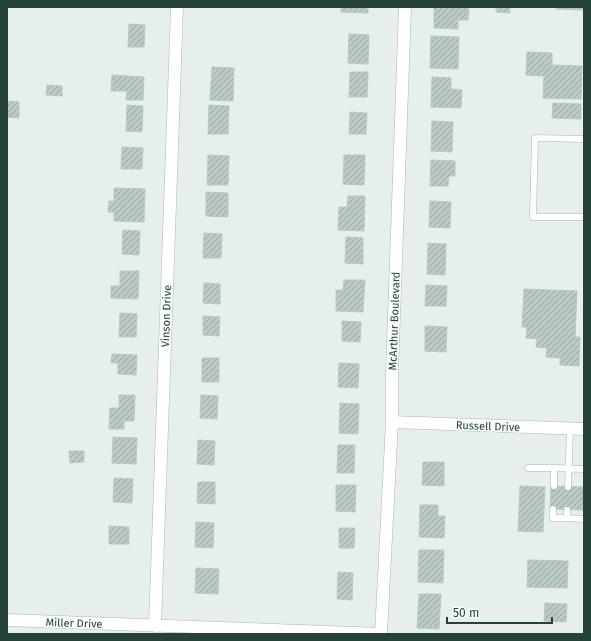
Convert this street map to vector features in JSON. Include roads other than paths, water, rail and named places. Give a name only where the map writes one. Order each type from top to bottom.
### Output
[{"type":"street","name":"Vinson Drive","points":[[155,626],[177,7]]},
{"type":"street","name":"McArthur Boulevard","points":[[381,634],[392,422],[392,364],[405,7]]},
{"type":"street","name":"Russell Drive","points":[[392,422],[584,429]]},
{"type":"street","name":"Miller Drive","points":[[7,620],[381,634]]},
{"type":"lane","points":[[584,139],[535,138],[533,217],[584,217]]},
{"type":"lane","points":[[568,487],[570,429]]},
{"type":"lane","points":[[528,468],[584,469]]},
{"type":"lane","points":[[554,468],[554,486]]},
{"type":"lane","points":[[554,509],[553,518],[584,519]]},
{"type":"lane","points":[[567,510],[567,518]]}]
